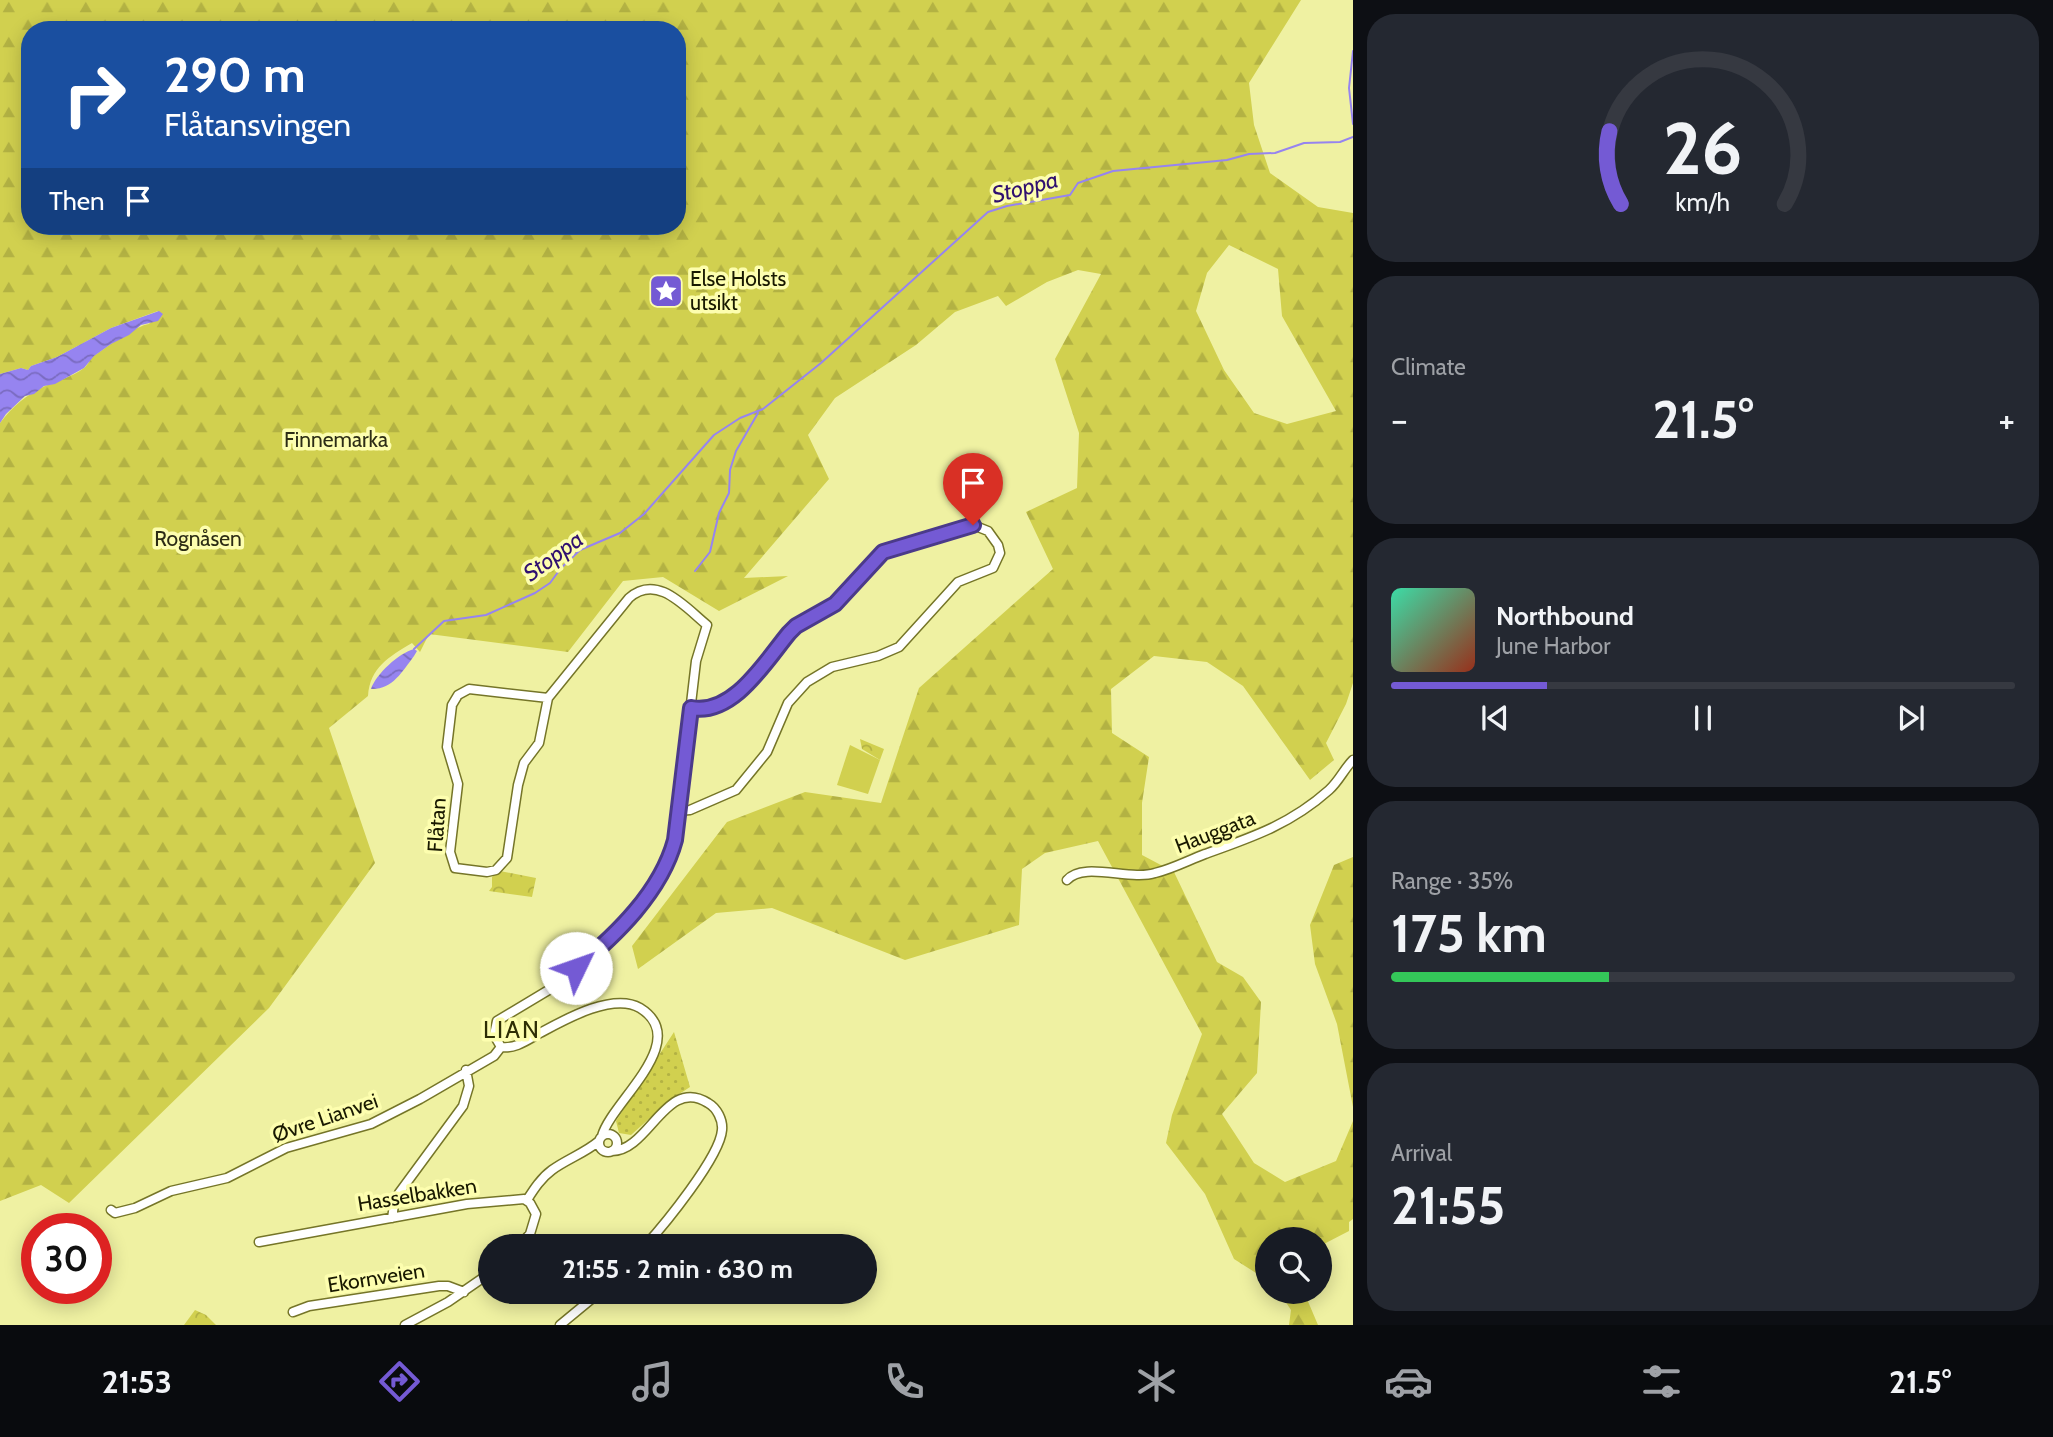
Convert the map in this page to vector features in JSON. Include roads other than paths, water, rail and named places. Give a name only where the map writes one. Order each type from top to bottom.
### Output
[{"type":"street","points":[[501,1047],[494,1035],[497,1021],[552,988],[589,958],[625,922],[654,886],[670,858],[691,708],[713,707],[732,700],[796,626],[835,604],[877,556],[887,550],[973,525],[988,531],[998,545],[999,559],[993,568],[958,582],[899,647],[882,655],[826,670],[799,689],[785,709],[767,752],[736,790],[691,810],[678,811]]},
{"type":"street","name":"Flåtan","points":[[548,698],[469,689],[454,700],[447,747],[458,784],[450,852],[455,869],[487,872],[496,870],[507,858],[517,785],[524,763],[539,743],[548,698],[629,598],[641,590],[652,588],[663,591],[707,625],[697,656],[691,708]]},
{"type":"street","name":"Hauggata","points":[[1067,880],[1072,874],[1084,871],[1129,876],[1155,873],[1262,834],[1287,821],[1330,789],[1353,761]]},
{"type":"street","name":"Øvre Lianvei","points":[[111,1210],[115,1213],[126,1211],[171,1191],[216,1182],[286,1148],[361,1128],[420,1099],[494,1056],[501,1047],[514,1047],[557,1024],[603,1006],[621,1003],[640,1009],[654,1026],[656,1048],[650,1064],[614,1116]]},
{"type":"street","points":[[393,1218],[399,1193],[463,1106],[468,1086],[466,1070]]},
{"type":"street","points":[[590,1150],[623,1150],[670,1105],[682,1098],[696,1098],[716,1110],[721,1122],[720,1139],[700,1174],[655,1234]]},
{"type":"street","points":[[608,1151],[600,1146],[601,1138],[605,1127],[614,1116]]},
{"type":"street","points":[[608,1151],[616,1147],[614,1116]]},
{"type":"street","points":[[528,1234],[535,1225],[536,1214],[527,1200],[539,1182],[550,1172],[590,1150],[608,1134],[615,1139],[633,1143]]},
{"type":"street","name":"Hasselbakken","points":[[259,1242],[328,1227],[474,1203],[527,1200]]},
{"type":"street","points":[[405,1325],[443,1305],[478,1282]]},
{"type":"street","name":"Ekornveien","points":[[293,1312],[309,1306],[439,1286],[448,1286],[464,1292]]},
{"type":"street","points":[[560,1325],[585,1304]]},
{"type":"water","points":[[159,311],[163,314],[158,321],[141,325],[111,344],[94,356],[84,368],[25,396],[0,423],[0,374],[21,368],[28,370],[31,366],[57,357],[111,328]]},
{"type":"water","points":[[414,649],[417,651],[414,656],[396,679],[385,687],[371,689],[389,665]]},
{"type":"waterway","points":[[1353,51],[1349,88],[1353,124]]},
{"type":"waterway","name":"Stoppa","points":[[414,649],[444,621],[486,615],[535,593],[550,583],[580,550],[620,533],[644,514],[714,435],[740,418],[763,409],[821,363],[988,212],[1070,195],[1078,183],[1113,171],[1227,160],[1249,154],[1275,153],[1304,143],[1340,142],[1353,137]]},
{"type":"waterway","name":"Stoppa","points":[[695,571],[710,552],[719,513],[729,493],[730,470],[736,451],[758,413]]},
{"type":"place","name":"Else Holsts utsikt","points":[[666,291]]},
{"type":"district","name":"LIAN","points":[[512,1030]]},
{"type":"park label","name":"Finnemarka","points":[[336,440]]},
{"type":"park label","name":"Rognåsen","points":[[198,539]]}]
